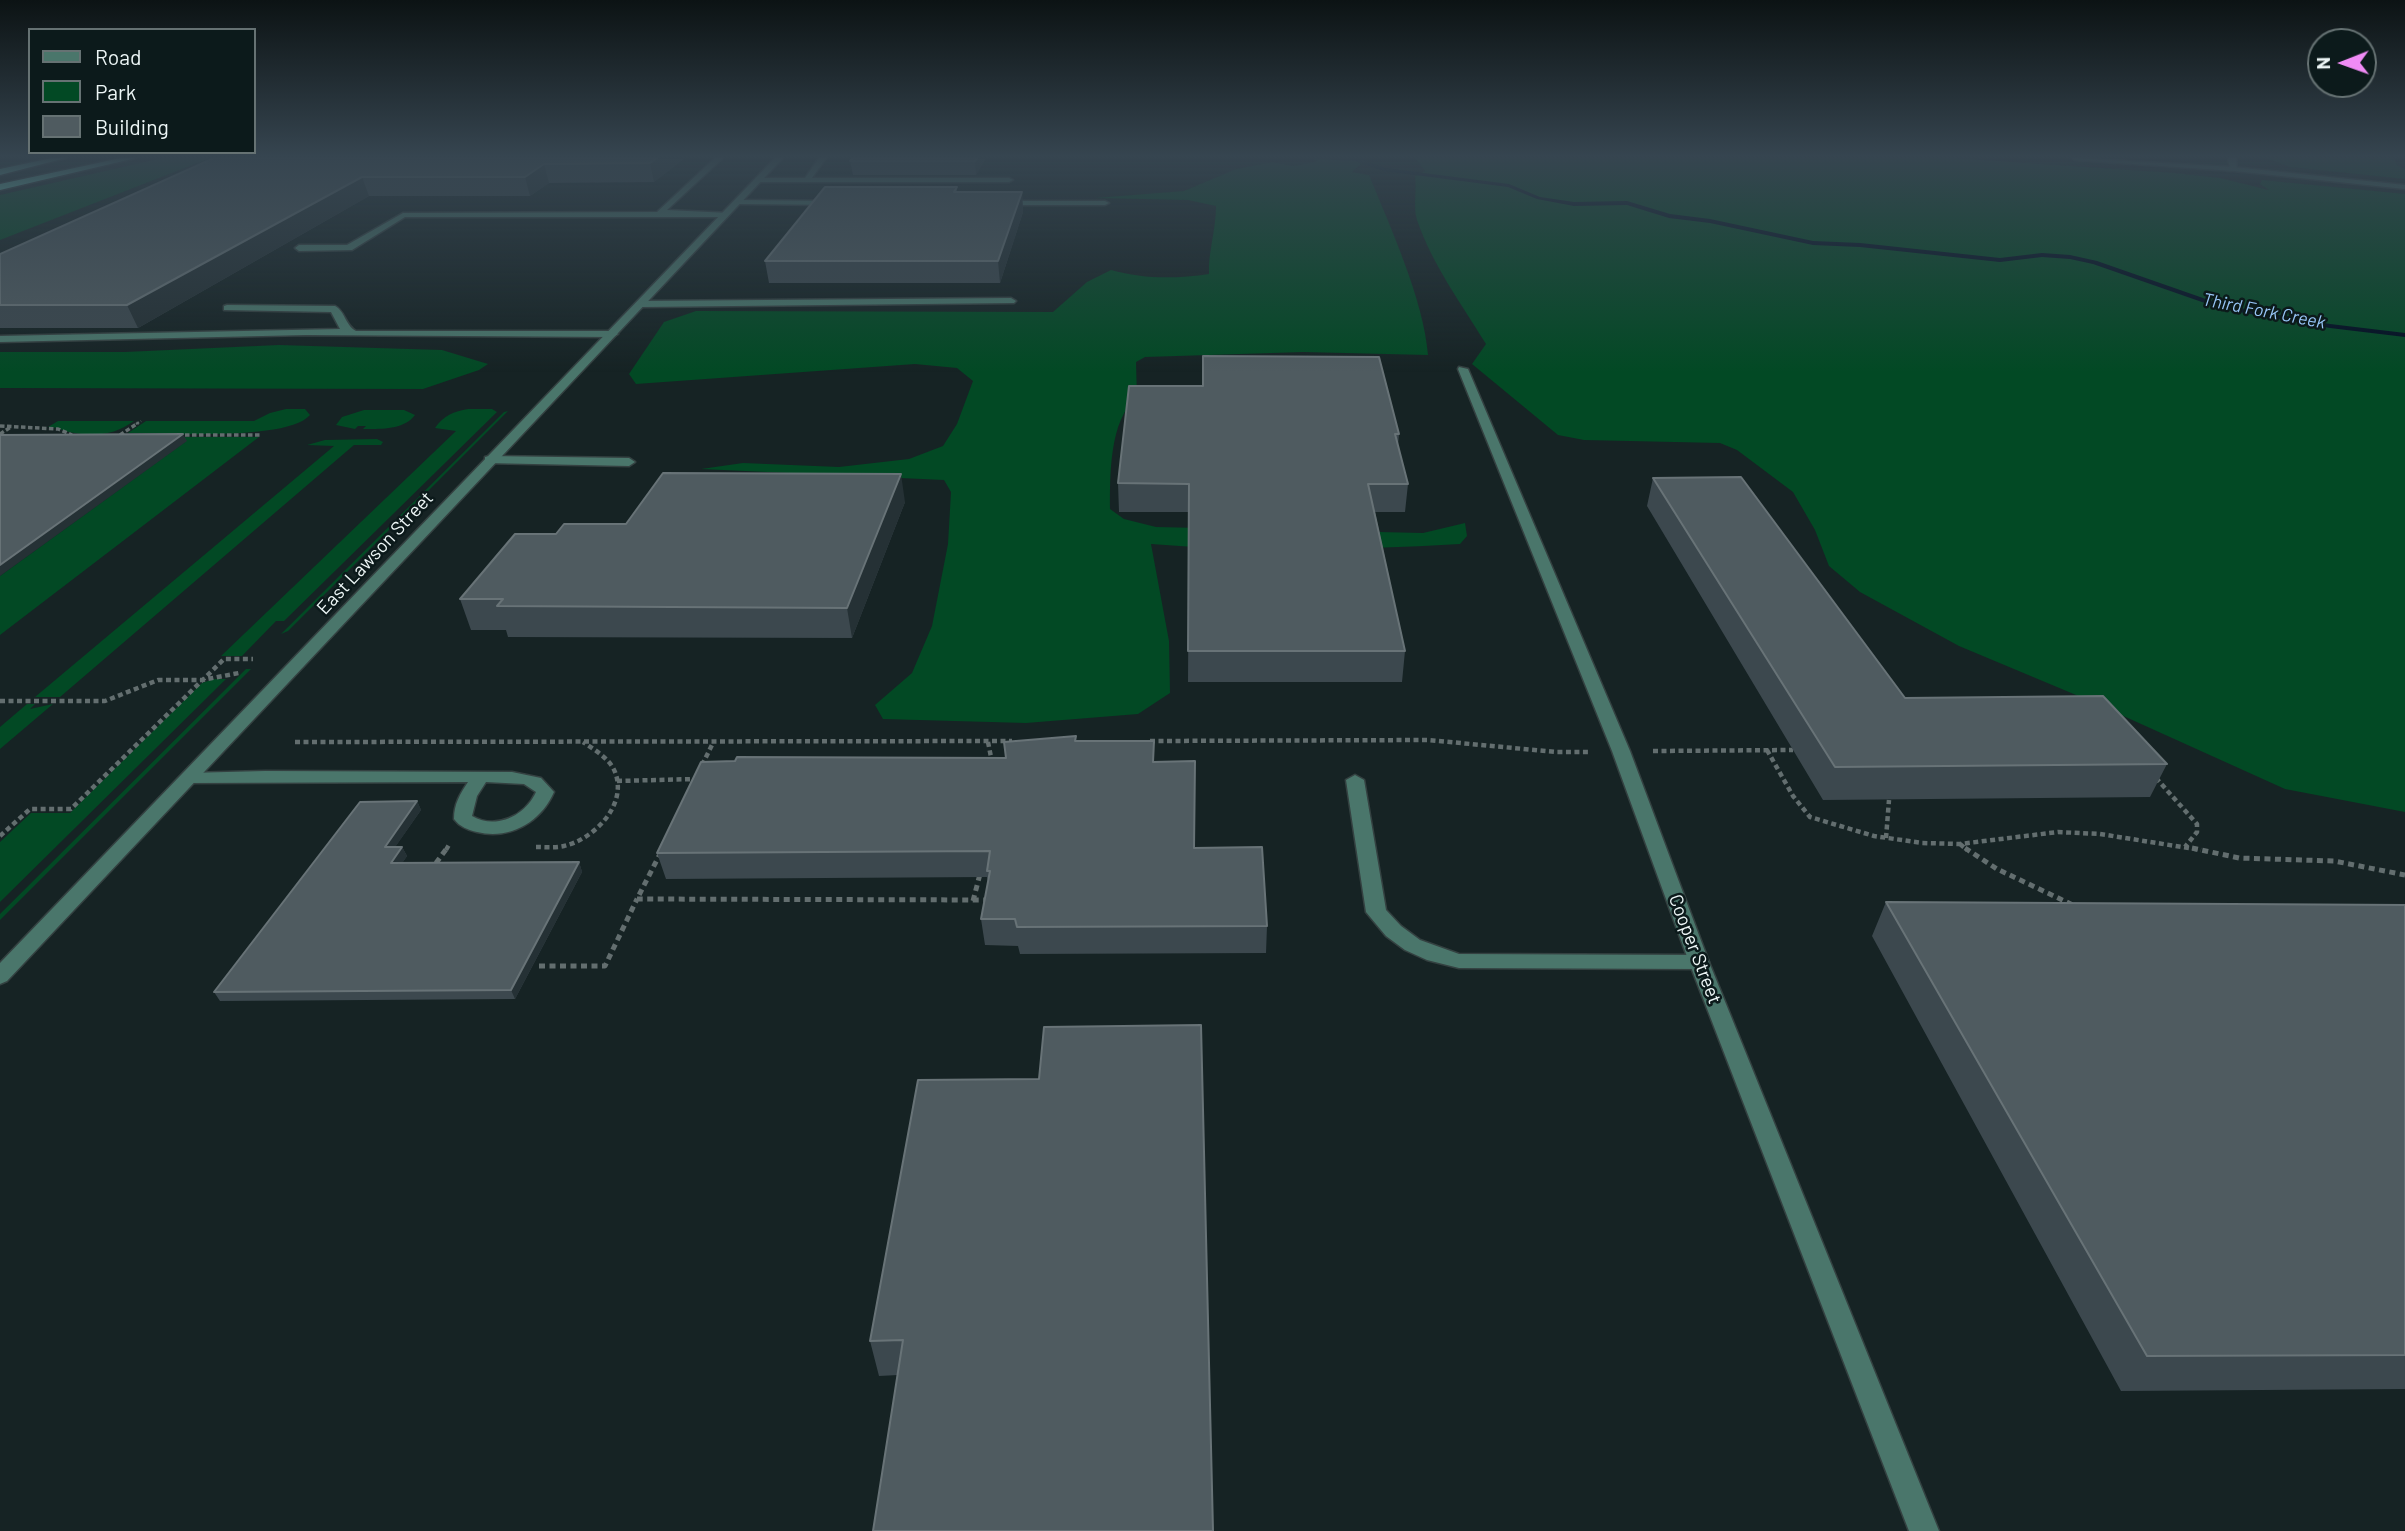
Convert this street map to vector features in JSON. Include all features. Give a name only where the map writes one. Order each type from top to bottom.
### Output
[{"type":"street","points":[[299,248],[349,248],[379,229]]},
{"type":"street","name":"East Lawson Street","points":[[0,976],[489,460],[713,229]]},
{"type":"street","points":[[642,304],[1011,301]]},
{"type":"street","points":[[228,308],[335,309],[345,329],[350,332]]},
{"type":"street","points":[[0,339],[109,339],[233,332],[613,334]]},
{"type":"street","name":"Cooper Street","points":[[1463,369],[1621,751],[1699,962],[1924,1531]]},
{"type":"street","points":[[489,460],[629,462]]},
{"type":"street","points":[[188,778],[481,777]]},
{"type":"street","points":[[1355,780],[1376,912],[1387,927],[1406,944],[1429,955],[1459,961],[1699,962]]},
{"type":"path","points":[[120,435],[141,421]]},
{"type":"path","points":[[0,426],[55,429],[67,435],[82,435]]},
{"type":"path","points":[[0,434],[13,426]]},
{"type":"path","points":[[108,435],[134,435]]},
{"type":"path","points":[[174,435],[262,435]]},
{"type":"path","points":[[0,836],[30,808],[71,808],[224,659],[253,659]]},
{"type":"path","points":[[0,701],[105,701],[158,680],[202,680],[239,673]]},
{"type":"path","points":[[1139,741],[1429,740],[1556,752],[1596,752]]},
{"type":"path","points":[[691,790],[714,741]]},
{"type":"path","points":[[988,741],[993,769]]},
{"type":"path","points":[[295,742],[1016,741]]},
{"type":"path","points":[[1767,750],[1793,796],[1810,817],[1885,838],[1960,844],[2058,832],[2100,834],[2239,858],[2334,861],[2405,875]]},
{"type":"path","points":[[1652,751],[1793,750]]},
{"type":"path","points":[[2152,774],[2197,824],[2197,832],[2185,847]]},
{"type":"path","points":[[617,781],[709,779]]},
{"type":"path","points":[[1885,838],[1889,800]]},
{"type":"path","points":[[430,863],[438,863],[451,842]]},
{"type":"path","points":[[539,966],[605,966],[665,844]]},
{"type":"path","points":[[1960,844],[1984,861],[2086,912]]},
{"type":"path","points":[[973,901],[981,870]]},
{"type":"path","points":[[637,899],[993,900]]},
{"type":"green space","points":[[0,229],[27,229],[0,240]]},
{"type":"green space","points":[[1214,229],[1392,229],[1420,311],[1428,355],[1303,352],[1145,357],[1136,362],[1137,398],[1128,407],[1116,434],[1111,465],[1110,509],[1124,519],[1156,527],[1423,533],[1465,523],[1467,536],[1460,544],[1344,549],[1151,544],[1169,641],[1170,693],[1138,714],[1026,723],[883,719],[875,705],[912,673],[932,626],[948,544],[951,492],[944,480],[701,469],[743,463],[839,467],[909,459],[943,446],[957,424],[973,381],[957,368],[915,364],[636,384],[629,374],[664,322],[696,311],[1053,312],[1087,282],[1111,270],[1159,277],[1209,274]]},
{"type":"green space","points":[[1421,229],[2405,229],[2405,812],[2285,789],[2088,700],[1959,646],[1860,592],[1829,566],[1815,530],[1793,492],[1737,450],[1720,443],[1584,440],[1558,435],[1472,364],[1486,344],[1439,268]]},
{"type":"green space","points":[[279,345],[442,350],[488,364],[479,370],[423,389],[0,388],[0,352],[125,352]]},
{"type":"green space","points":[[286,409],[305,409],[310,415],[297,423],[277,429],[253,432],[128,433],[146,421],[254,421]]},
{"type":"green space","points":[[468,409],[492,409],[497,412],[284,621],[276,621],[242,656],[221,656],[456,431],[435,428],[445,417]]},
{"type":"green space","points":[[364,410],[404,410],[415,415],[405,424],[392,428],[363,429],[366,426],[358,426],[355,429],[336,425],[342,417]]},
{"type":"green space","points":[[508,411],[288,631],[281,634],[504,412]]},
{"type":"green space","points":[[58,421],[134,421],[113,432],[92,435],[48,427]]},
{"type":"green space","points":[[156,437],[259,437],[0,635],[0,576],[185,442]]},
{"type":"green space","points":[[377,439],[383,442],[381,445],[354,445],[60,697],[35,697],[334,446],[307,445],[325,440]]},
{"type":"green space","points":[[246,669],[251,669],[0,920],[0,914]]},
{"type":"green space","points":[[226,679],[0,902],[0,842],[31,813],[70,813],[202,683]]},
{"type":"green space","points":[[27,704],[35,704],[30,709],[53,704],[0,749],[0,727]]},
{"type":"building","points":[[55,229],[266,229],[127,305],[0,305],[0,254]]},
{"type":"building","points":[[791,229],[1009,229],[998,261],[765,261]]},
{"type":"building","points":[[1203,356],[1379,357],[1399,434],[1395,434],[1408,484],[1368,484],[1405,651],[1188,651],[1189,484],[1118,483],[1129,386],[1203,386]]},
{"type":"building","points":[[183,434],[0,565],[0,435]]},
{"type":"building","points":[[663,473],[901,474],[847,608],[497,606],[503,599],[460,599],[515,534],[556,534],[564,524],[626,524]]},
{"type":"building","points":[[1741,477],[1905,698],[2103,696],[2167,764],[1835,767],[1653,478]]},
{"type":"building","points":[[1076,736],[1075,741],[1154,741],[1153,762],[1195,761],[1194,848],[1262,847],[1267,926],[1017,927],[1015,919],[981,919],[990,871],[987,871],[990,851],[657,853],[701,762],[735,761],[737,757],[1006,758],[1004,742]]},
{"type":"building","points":[[417,801],[385,847],[402,847],[391,863],[579,862],[511,990],[214,992],[360,802]]},
{"type":"building","points":[[1886,902],[2405,905],[2405,1355],[2147,1356]]},
{"type":"building","points":[[1201,1025],[1213,1531],[873,1531],[903,1340],[870,1341],[918,1080],[1039,1079],[1044,1027]]},
{"type":"waterway","name":"Third Fork Creek","points":[[1750,229],[1813,243],[1860,245],[2000,260],[2042,255],[2070,257],[2095,262],[2222,307],[2330,326],[2405,335]]}]
